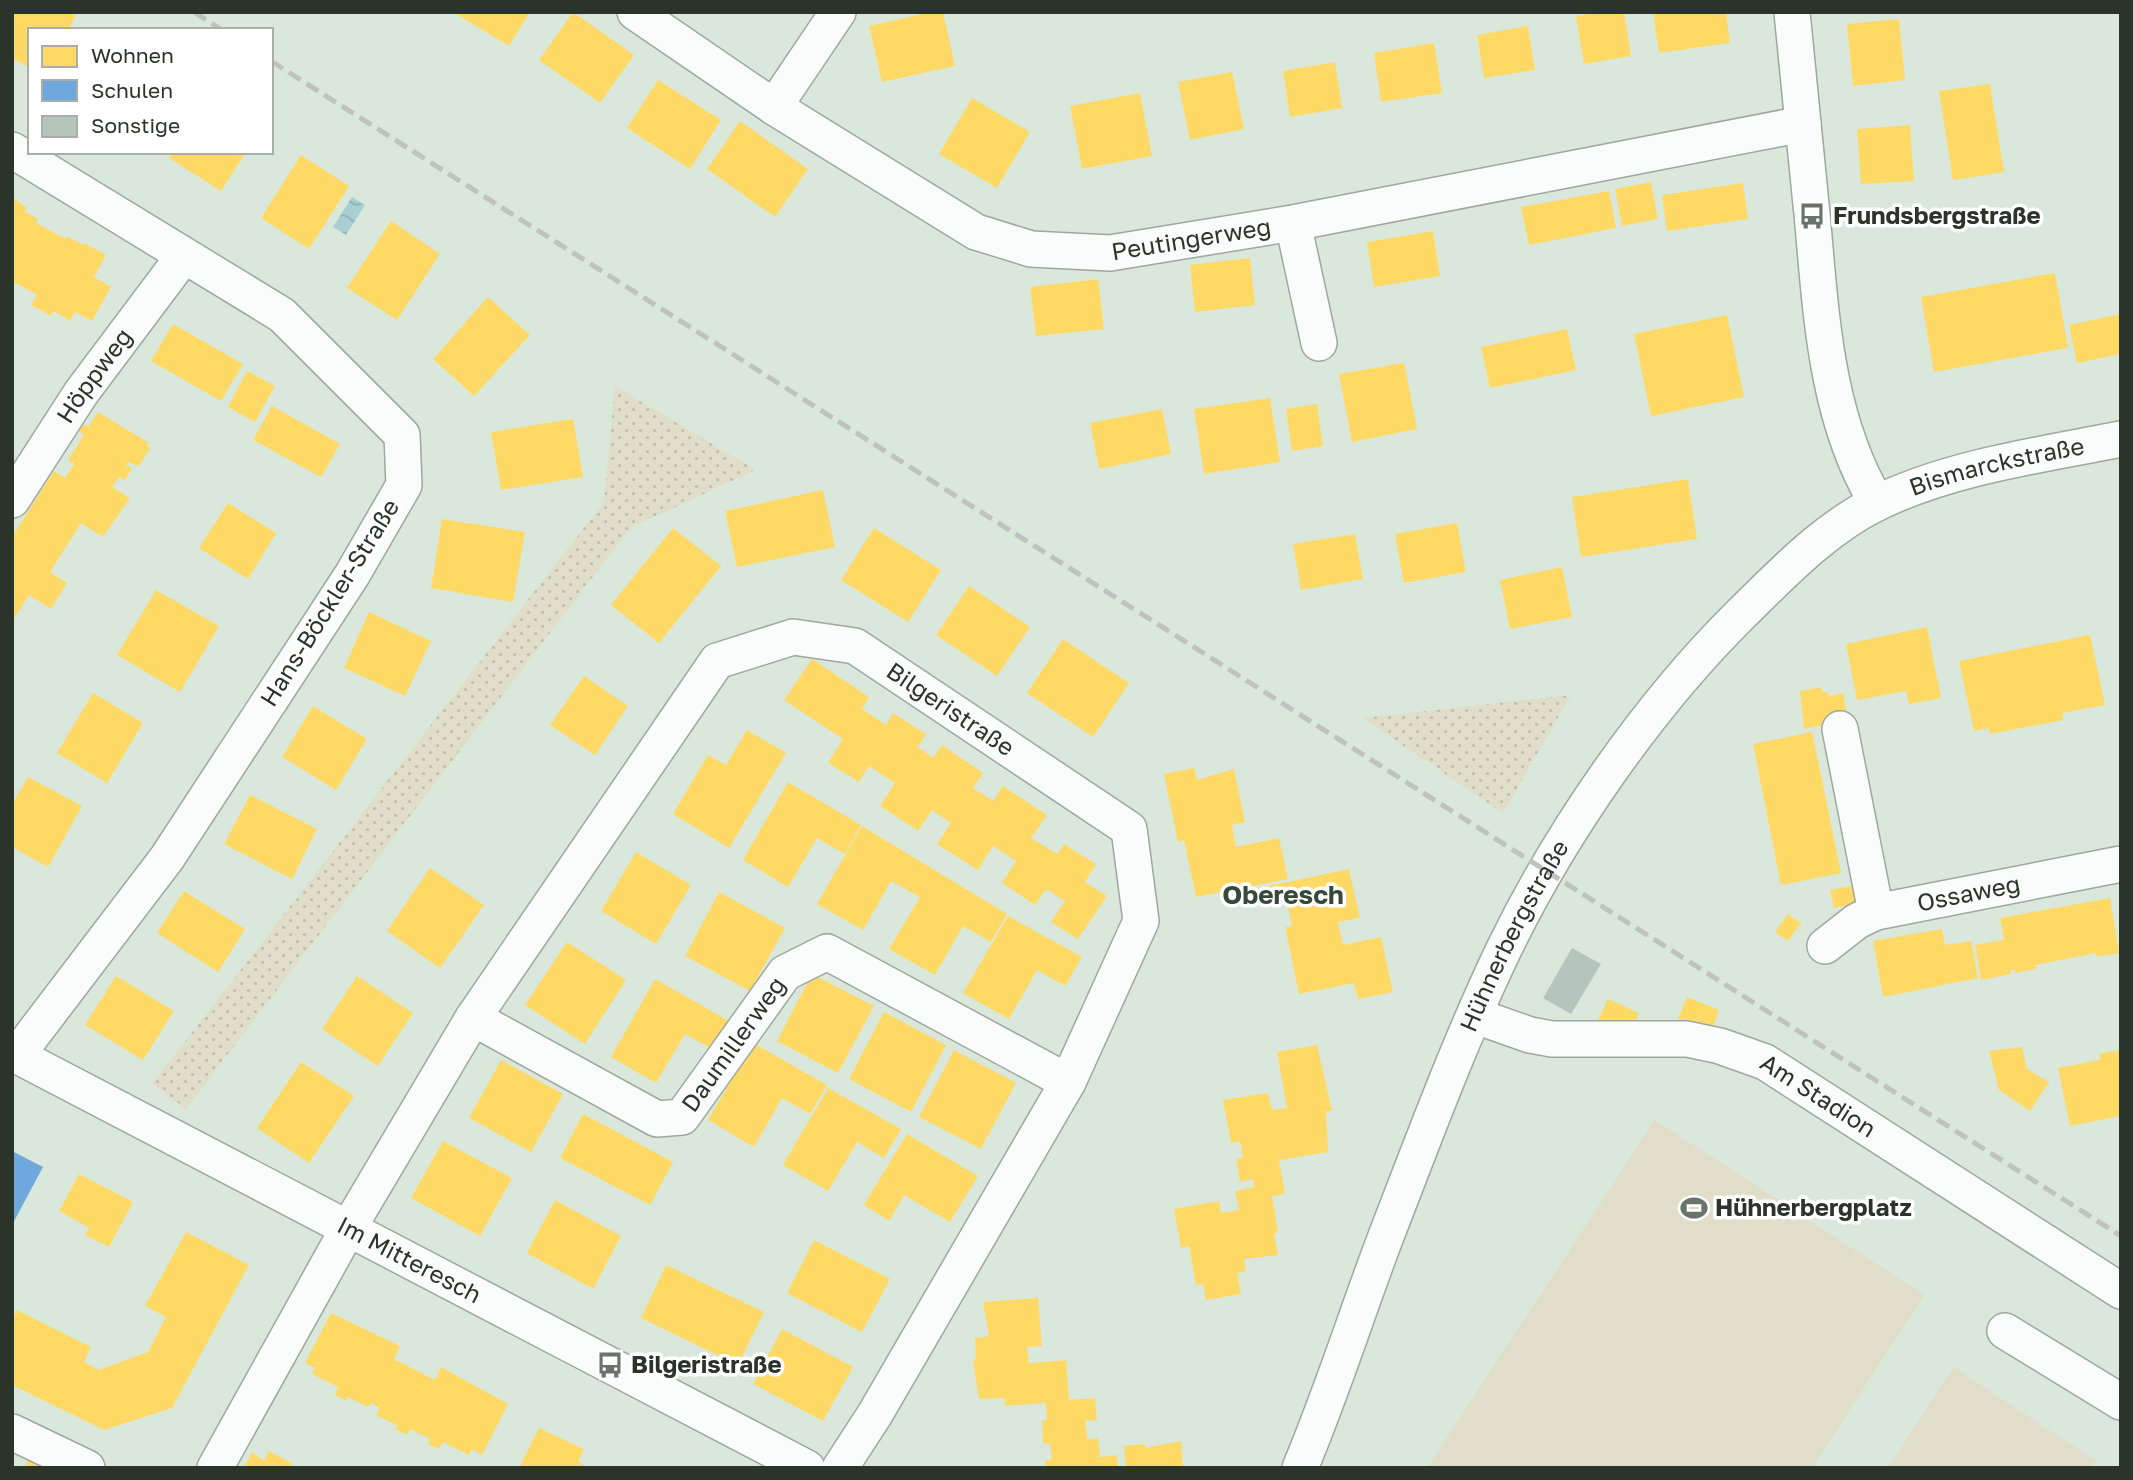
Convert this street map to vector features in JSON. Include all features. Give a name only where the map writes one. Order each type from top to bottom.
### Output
[{"type":"street","name":"Peutingerweg","points":[[635,12],[774,107],[976,232],[1031,249],[1110,253],[1293,223],[1803,124]]},
{"type":"street","points":[[1792,12],[1820,316],[1829,365],[1856,469],[1877,503]]},
{"type":"street","points":[[774,107],[838,13]]},
{"type":"street","name":"Hans-Böckler-Straße","points":[[12,150],[183,257],[282,315],[402,435],[404,485],[352,575],[167,858],[14,1054]]},
{"type":"street","points":[[1293,223],[1319,343]]},
{"type":"street","name":"Höppweg","points":[[12,500],[81,393],[183,257]]},
{"type":"street","name":"Bismarckstraße","points":[[1877,503],[1936,481],[2121,439]]},
{"type":"street","name":"Hühnerbergstraße","points":[[1300,1468],[1389,1230],[1476,1016],[1524,912],[1577,822],[1647,722],[1700,655],[1789,567],[1827,536],[1877,503]]},
{"type":"street","name":"Bilgeristraße","points":[[215,1468],[349,1227],[473,1018],[717,661],[793,637],[855,646],[1129,829],[1141,920],[1068,1082],[875,1414],[839,1468]]},
{"type":"street","points":[[1840,729],[1876,912]]},
{"type":"street","name":"Ossaweg","points":[[1825,946],[1857,921],[1876,912],[2121,864]]},
{"type":"street","name":"Daumillerweg","points":[[473,1018],[657,1119],[682,1117],[785,973],[827,952],[1068,1082]]},
{"type":"street","name":"Am Stadion","points":[[1476,1016],[1530,1035],[1552,1039],[1686,1039],[1720,1046],[1765,1062],[2121,1290]]},
{"type":"street","name":"Im Mitteresch","points":[[14,1054],[807,1468]]},
{"type":"street","points":[[2005,1331],[2121,1402]]},
{"type":"street","points":[[12,1433],[87,1468]]},
{"type":"shaded area","points":[[615,386],[756,470],[630,528],[186,1109],[152,1084],[604,502]]},
{"type":"shaded area","points":[[1571,695],[1503,813],[1362,718]]},
{"type":"shaded area","name":"Hühnerbergplatz","points":[[1655,1120],[1924,1295],[1812,1468],[1427,1468]]},
{"type":"shaded area","points":[[1954,1367],[2096,1461],[2091,1468],[1888,1468]]},
{"type":"water","points":[[352,197],[365,205],[346,235],[333,227]]},
{"type":"building: Wohnen","points":[[12,12],[69,12],[76,16],[69,28],[28,28],[28,67],[12,58]]},
{"type":"building: Wohnen","points":[[453,12],[530,12],[509,46]]},
{"type":"building: Wohnen","points":[[573,12],[634,55],[600,103],[539,60]]},
{"type":"building: Wohnen","points":[[931,12],[943,12],[955,66],[882,82],[869,26]]},
{"type":"building: Wohnen","points":[[1624,12],[1631,56],[1584,64],[1576,16]]},
{"type":"building: Wohnen","points":[[1653,12],[1726,12],[1730,43],[1659,53]]},
{"type":"building: Wohnen","points":[[1899,19],[1905,80],[1853,86],[1847,24]]},
{"type":"building: Wohnen","points":[[1528,26],[1535,70],[1484,78],[1477,35]]},
{"type":"building: Wohnen","points":[[1434,43],[1442,93],[1381,102],[1374,53]]},
{"type":"building: Wohnen","points":[[1335,62],[1342,108],[1290,117],[1283,71]]},
{"type":"building: Wohnen","points":[[1232,72],[1244,129],[1190,140],[1178,82]]},
{"type":"building: Wohnen","points":[[658,80],[721,120],[690,169],[627,128]]},
{"type":"building: Wohnen","points":[[1990,84],[2004,172],[1953,180],[1939,91]]},
{"type":"building: Wohnen","points":[[1140,93],[1152,156],[1082,169],[1070,106]]},
{"type":"building: Wohnen","points":[[972,98],[1030,132],[997,188],[939,154]]},
{"type":"building: Wohnen","points":[[740,121],[808,169],[775,217],[707,169]]},
{"type":"building: Wohnen","points":[[1910,125],[1914,181],[1861,184],[1857,129]]},
{"type":"building: Wohnen","points":[[172,154],[245,154],[221,191],[169,158]]},
{"type":"building: Wohnen","points":[[301,155],[349,186],[309,249],[261,218]]},
{"type":"building: Wohnen","points":[[1651,182],[1658,219],[1622,226],[1615,189]]},
{"type":"building: Wohnen","points":[[1743,183],[1748,219],[1667,231],[1662,195]]},
{"type":"building: Wohnen","points":[[1609,191],[1616,228],[1529,245],[1521,207]]},
{"type":"building: Wohnen","points":[[15,199],[27,208],[25,212],[38,219],[36,223],[106,255],[94,277],[111,287],[92,321],[75,312],[70,321],[54,311],[51,316],[31,305],[37,295],[12,281],[12,200]]},
{"type":"building: Wohnen","points":[[391,221],[440,254],[397,320],[347,288]]},
{"type":"building: Wohnen","points":[[1433,231],[1440,276],[1374,287],[1367,242]]},
{"type":"building: Wohnen","points":[[1250,258],[1255,305],[1195,312],[1190,265]]},
{"type":"building: Wohnen","points":[[2055,273],[2068,348],[1934,372],[1921,297]]},
{"type":"building: Wohnen","points":[[1098,279],[1104,329],[1036,336],[1030,287]]},
{"type":"building: Wohnen","points":[[488,297],[530,335],[474,396],[433,359]]},
{"type":"building: Wohnen","points":[[2121,314],[2121,354],[2077,363],[2069,325]]},
{"type":"building: Wohnen","points":[[1727,315],[1744,397],[1651,416],[1634,334]]},
{"type":"building: Wohnen","points":[[173,324],[243,364],[221,401],[151,361]]},
{"type":"building: Wohnen","points":[[1567,329],[1576,370],[1490,388],[1481,347]]},
{"type":"building: Wohnen","points":[[1404,363],[1417,429],[1352,442],[1339,374]]},
{"type":"building: Wohnen","points":[[247,371],[275,386],[255,422],[228,407]]},
{"type":"building: Wohnen","points":[[1270,398],[1280,462],[1204,474],[1194,409]]},
{"type":"building: Wohnen","points":[[1317,404],[1323,446],[1292,451],[1286,409]]},
{"type":"building: Wohnen","points":[[272,406],[340,444],[321,477],[253,440]]},
{"type":"building: Wohnen","points":[[1162,409],[1171,454],[1099,469],[1090,423]]},
{"type":"building: Wohnen","points":[[98,412],[149,443],[147,446],[150,448],[139,466],[128,462],[126,465],[132,468],[125,480],[119,477],[112,487],[130,498],[103,537],[81,523],[50,572],[67,583],[51,609],[29,595],[12,622],[12,537],[54,471],[65,478],[74,464],[68,460],[84,435],[79,431],[84,424],[88,427]]},
{"type":"building: Wohnen","points":[[573,419],[583,477],[501,490],[491,432]]},
{"type":"building: Wohnen","points":[[1688,479],[1697,539],[1581,557],[1572,497]]},
{"type":"building: Wohnen","points":[[823,490],[835,547],[737,567],[725,511]]},
{"type":"building: Wohnen","points":[[228,503],[276,533],[248,579],[199,548]]},
{"type":"building: Wohnen","points":[[442,519],[525,532],[513,602],[431,588]]},
{"type":"building: Wohnen","points":[[1457,523],[1466,572],[1404,583],[1395,534]]},
{"type":"building: Wohnen","points":[[673,528],[721,566],[659,643],[611,605]]},
{"type":"building: Wohnen","points":[[874,528],[941,570],[908,622],[841,580]]},
{"type":"building: Wohnen","points":[[1355,534],[1363,579],[1301,590],[1293,544]]},
{"type":"building: Wohnen","points":[[1562,567],[1572,617],[1510,629],[1500,580]]},
{"type":"building: Wohnen","points":[[969,586],[1030,627],[997,676],[936,635]]},
{"type":"building: Wohnen","points":[[156,590],[219,626],[180,692],[117,655]]},
{"type":"building: Wohnen","points":[[369,612],[431,641],[405,696],[344,668]]},
{"type":"building: Wohnen","points":[[1927,627],[1941,698],[1909,704],[1906,691],[1857,700],[1846,644]]},
{"type":"building: Wohnen","points":[[2090,635],[2105,705],[2062,713],[2063,720],[1990,734],[1989,728],[1974,731],[1959,661]]},
{"type":"building: Wohnen","points":[[1063,639],[1129,683],[1093,737],[1027,693]]},
{"type":"building: Wohnen","points":[[812,659],[869,697],[862,709],[886,725],[893,713],[926,734],[918,747],[933,758],[942,745],[983,773],[973,788],[993,801],[1003,786],[1047,815],[1031,838],[1057,854],[1064,844],[1096,864],[1085,882],[1107,896],[1078,939],[1051,922],[1065,901],[1046,889],[1035,905],[1002,883],[1016,861],[993,846],[978,870],[937,844],[951,823],[932,810],[918,831],[880,806],[895,783],[869,766],[859,782],[828,763],[843,739],[784,700]]},
{"type":"building: Wohnen","points":[[584,676],[628,706],[595,755],[550,725]]},
{"type":"building: Wohnen","points":[[1821,687],[1829,696],[1843,693],[1848,720],[1804,729],[1800,691]]},
{"type":"building: Wohnen","points":[[93,693],[143,723],[107,783],[57,753]]},
{"type":"building: Wohnen","points":[[313,706],[367,739],[336,790],[282,757]]},
{"type":"building: Wohnen","points":[[747,730],[786,753],[729,848],[673,814],[708,755],[726,765]]},
{"type":"building: Wohnen","points":[[1812,732],[1841,873],[1781,885],[1753,744]]},
{"type":"building: Wohnen","points":[[1194,768],[1197,780],[1234,769],[1245,822],[1232,825],[1236,847],[1279,838],[1288,879],[1196,897],[1184,840],[1178,842],[1164,774]]},
{"type":"building: Wohnen","points":[[28,777],[82,806],[48,867],[12,847],[12,805]]},
{"type":"building: Wohnen","points":[[788,782],[861,825],[845,854],[817,838],[788,887],[743,860]]},
{"type":"building: Wohnen","points":[[250,795],[317,829],[292,879],[224,844]]},
{"type":"building: Wohnen","points":[[862,826],[1007,914],[991,942],[963,926],[935,975],[889,949],[920,897],[891,881],[863,930],[817,904]]},
{"type":"building: Wohnen","points":[[636,852],[691,885],[656,944],[601,911]]},
{"type":"building: Wohnen","points":[[430,868],[484,905],[440,968],[387,931]]},
{"type":"building: Wohnen","points":[[1349,869],[1360,918],[1338,922],[1343,945],[1381,937],[1393,992],[1358,999],[1354,983],[1299,994],[1285,927],[1292,926],[1286,898],[1257,904],[1255,889]]},
{"type":"building: Wohnen","points":[[1858,885],[1862,903],[1834,908],[1830,890]]},
{"type":"building: Wohnen","points":[[184,891],[245,929],[218,972],[157,933]]},
{"type":"building: Wohnen","points":[[719,892],[785,928],[750,991],[685,956]]},
{"type":"building: Wohnen","points":[[2110,898],[2119,953],[2097,957],[2096,953],[2035,965],[2036,969],[2015,973],[2014,969],[2010,970],[2011,974],[1981,980],[1975,945],[2004,940],[2000,918]]},
{"type":"building: Wohnen","points":[[1788,914],[1801,923],[1788,941],[1775,932]]},
{"type":"building: Wohnen","points":[[1008,916],[1082,957],[1065,986],[1037,970],[1009,1019],[963,993]]},
{"type":"building: Wohnen","points":[[1942,929],[1945,945],[1971,941],[1978,978],[1883,997],[1873,941]]},
{"type":"building: Wohnen","points":[[567,942],[626,980],[585,1044],[525,1005]]},
{"type":"building: Wohnen","points":[[812,974],[874,1006],[838,1073],[777,1041]]},
{"type":"building: Wohnen","points":[[116,976],[174,1011],[143,1060],[85,1025]]},
{"type":"building: Wohnen","points":[[357,976],[413,1013],[378,1066],[322,1029]]},
{"type":"building: Wohnen","points":[[655,979],[729,1021],[712,1049],[685,1034],[656,1083],[611,1057]]},
{"type":"building: Wohnen","points":[[1687,997],[1719,1010],[1711,1032],[1678,1019]]},
{"type":"building: Wohnen","points":[[1608,999],[1639,1013],[1633,1027],[1621,1021],[1617,1029],[1598,1020]]},
{"type":"building: Wohnen","points":[[884,1012],[946,1045],[911,1112],[849,1079]]},
{"type":"building: Wohnen","points":[[753,1043],[827,1085],[810,1114],[782,1098],[754,1147],[708,1120]]},
{"type":"building: Wohnen","points":[[1317,1045],[1332,1111],[1326,1111],[1328,1152],[1279,1160],[1285,1194],[1272,1196],[1278,1233],[1274,1233],[1278,1255],[1244,1259],[1246,1271],[1237,1273],[1241,1294],[1206,1300],[1203,1284],[1196,1285],[1189,1246],[1181,1248],[1174,1209],[1219,1201],[1221,1213],[1239,1210],[1235,1191],[1254,1187],[1253,1179],[1240,1182],[1236,1159],[1243,1158],[1240,1141],[1231,1143],[1223,1100],[1268,1093],[1272,1110],[1287,1108],[1277,1052]]},
{"type":"building: Wohnen","points":[[2022,1047],[2027,1069],[2049,1082],[2030,1111],[1999,1090],[1989,1051]]},
{"type":"building: Wohnen","points":[[954,1050],[1016,1083],[981,1149],[919,1117]]},
{"type":"building: Wohnen","points":[[2121,1050],[2121,1116],[2070,1126],[2058,1068],[2100,1060],[2099,1054]]},
{"type":"building: Wohnen","points":[[501,1060],[563,1094],[531,1152],[469,1118]]},
{"type":"building: Wohnen","points":[[301,1062],[354,1096],[309,1163],[257,1128]]},
{"type":"building: Wohnen","points":[[828,1088],[901,1129],[884,1158],[857,1142],[828,1191],[783,1165]]},
{"type":"building: Wohnen","points":[[583,1114],[673,1162],[650,1205],[560,1158]]},
{"type":"building: Wohnen","points":[[907,1134],[978,1176],[950,1222],[904,1195],[889,1221],[864,1205]]},
{"type":"building: Wohnen","points":[[443,1141],[512,1178],[480,1236],[411,1198]]},
{"type":"building: Wohnen","points":[[79,1174],[133,1202],[109,1247],[85,1235],[89,1228],[59,1211]]},
{"type":"building: Wohnen","points":[[555,1200],[621,1236],[593,1289],[527,1253]]},
{"type":"building: Wohnen","points":[[186,1232],[249,1265],[172,1408],[104,1430],[12,1385],[12,1321],[17,1310],[91,1347],[84,1362],[99,1370],[148,1352],[166,1317],[145,1306]]},
{"type":"building: Wohnen","points":[[814,1240],[890,1279],[862,1332],[787,1293]]},
{"type":"building: Wohnen","points":[[666,1265],[764,1312],[738,1365],[641,1318]]},
{"type":"building: Wohnen","points":[[1038,1298],[1042,1346],[1027,1347],[1029,1363],[1066,1360],[1069,1400],[1095,1398],[1097,1420],[1085,1421],[1087,1439],[1098,1438],[1100,1457],[1117,1455],[1118,1468],[1046,1468],[1045,1461],[1052,1460],[1050,1444],[1043,1443],[1042,1421],[1047,1420],[1046,1403],[1005,1406],[1005,1398],[979,1399],[973,1360],[976,1358],[975,1338],[989,1336],[983,1302]]},
{"type":"building: Wohnen","points":[[331,1313],[400,1346],[394,1359],[435,1380],[441,1367],[508,1404],[482,1455],[472,1449],[469,1455],[443,1442],[439,1449],[428,1444],[430,1439],[410,1429],[407,1435],[395,1429],[398,1426],[376,1415],[380,1408],[371,1403],[368,1407],[348,1397],[346,1401],[335,1395],[338,1387],[312,1374],[315,1368],[305,1363]]},
{"type":"building: Wohnen","points":[[782,1329],[853,1367],[823,1421],[753,1384]]},
{"type":"building: Wohnen","points":[[539,1428],[584,1449],[578,1462],[589,1468],[519,1468]]},
{"type":"building: Wohnen","points":[[1181,1441],[1183,1468],[1126,1468],[1124,1446],[1145,1444],[1145,1448]]},
{"type":"building: Wohnen","points":[[269,1451],[293,1464],[290,1468],[244,1468],[252,1452],[264,1461]]},
{"type":"building: Wohnen","points":[[28,1460],[44,1468],[24,1468]]},
{"type":"building: Schulen","points":[[12,1151],[43,1167],[12,1225]]},
{"type":"building: Sonstige","points":[[1572,948],[1601,964],[1571,1014],[1543,998]]},
{"type":"railway","points":[[194,12],[219,28]]},
{"type":"railway","points":[[273,62],[2121,1236]]},
{"type":"place","name":"Frundsbergstraße","points":[[1812,216]]},
{"type":"place","name":"Hühnerbergplatz","points":[[1694,1208]]},
{"type":"place","name":"Bilgeristraße","points":[[610,1365]]},
{"type":"district","name":"Oberesch","points":[[1283,895]]}]
